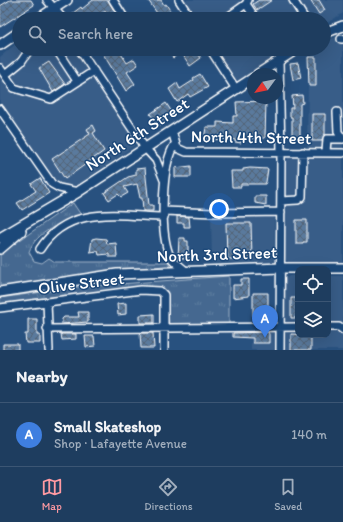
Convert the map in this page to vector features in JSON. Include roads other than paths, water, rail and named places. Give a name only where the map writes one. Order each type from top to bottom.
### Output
[{"type":"main road","points":[[48,12],[67,0]]},
{"type":"main road","points":[[331,30],[343,26]]},
{"type":"main road","points":[[331,35],[342,37]]},
{"type":"main road","points":[[0,45],[12,37]]},
{"type":"main road","points":[[267,68],[286,56]]},
{"type":"main road","name":"North 6th Street","points":[[37,217],[247,82]]},
{"type":"main road","points":[[0,238],[37,217]]},
{"type":"main road","points":[[0,249],[37,217]]},
{"type":"main road","name":"North 3rd Street","points":[[0,292],[117,274],[281,268],[343,268]]},
{"type":"street","points":[[47,0],[56,12]]},
{"type":"street","points":[[113,0],[121,12]]},
{"type":"street","points":[[178,0],[186,12]]},
{"type":"street","points":[[293,0],[301,12]]},
{"type":"street","points":[[234,12],[247,2],[252,12]]},
{"type":"street","points":[[4,75],[21,62],[25,56]]},
{"type":"street","points":[[61,56],[77,81]]},
{"type":"street","points":[[84,56],[144,148],[151,153],[156,160],[164,180]]},
{"type":"street","points":[[215,56],[236,89]]},
{"type":"street","points":[[279,56],[280,60],[281,152],[280,350]]},
{"type":"street","points":[[0,68],[14,88],[47,99],[55,98],[77,81],[94,71]]},
{"type":"street","points":[[0,109],[52,184],[59,188],[78,192]]},
{"type":"street","points":[[337,112],[338,132],[343,139]]},
{"type":"street","name":"North 4th Street","points":[[172,131],[175,144],[180,150],[186,152],[343,152]]},
{"type":"street","points":[[326,152],[326,140],[343,139]]},
{"type":"street","points":[[175,144],[168,158],[164,180],[166,243],[169,255],[186,271]]},
{"type":"street","points":[[281,201],[298,200],[302,197],[303,152]]},
{"type":"street","points":[[40,249],[56,230],[75,219],[95,215],[281,212]]},
{"type":"street","name":"Olive Street","points":[[0,308],[141,290],[160,291],[164,295],[164,326]]},
{"type":"street","points":[[47,302],[49,350]]},
{"type":"street","points":[[164,326],[164,350]]},
{"type":"street","points":[[47,328],[164,326],[295,327]]},
{"type":"street","points":[[331,327],[339,327],[343,330]]},
{"type":"place","name":"Small Skateshop","points":[[265,338]]}]
